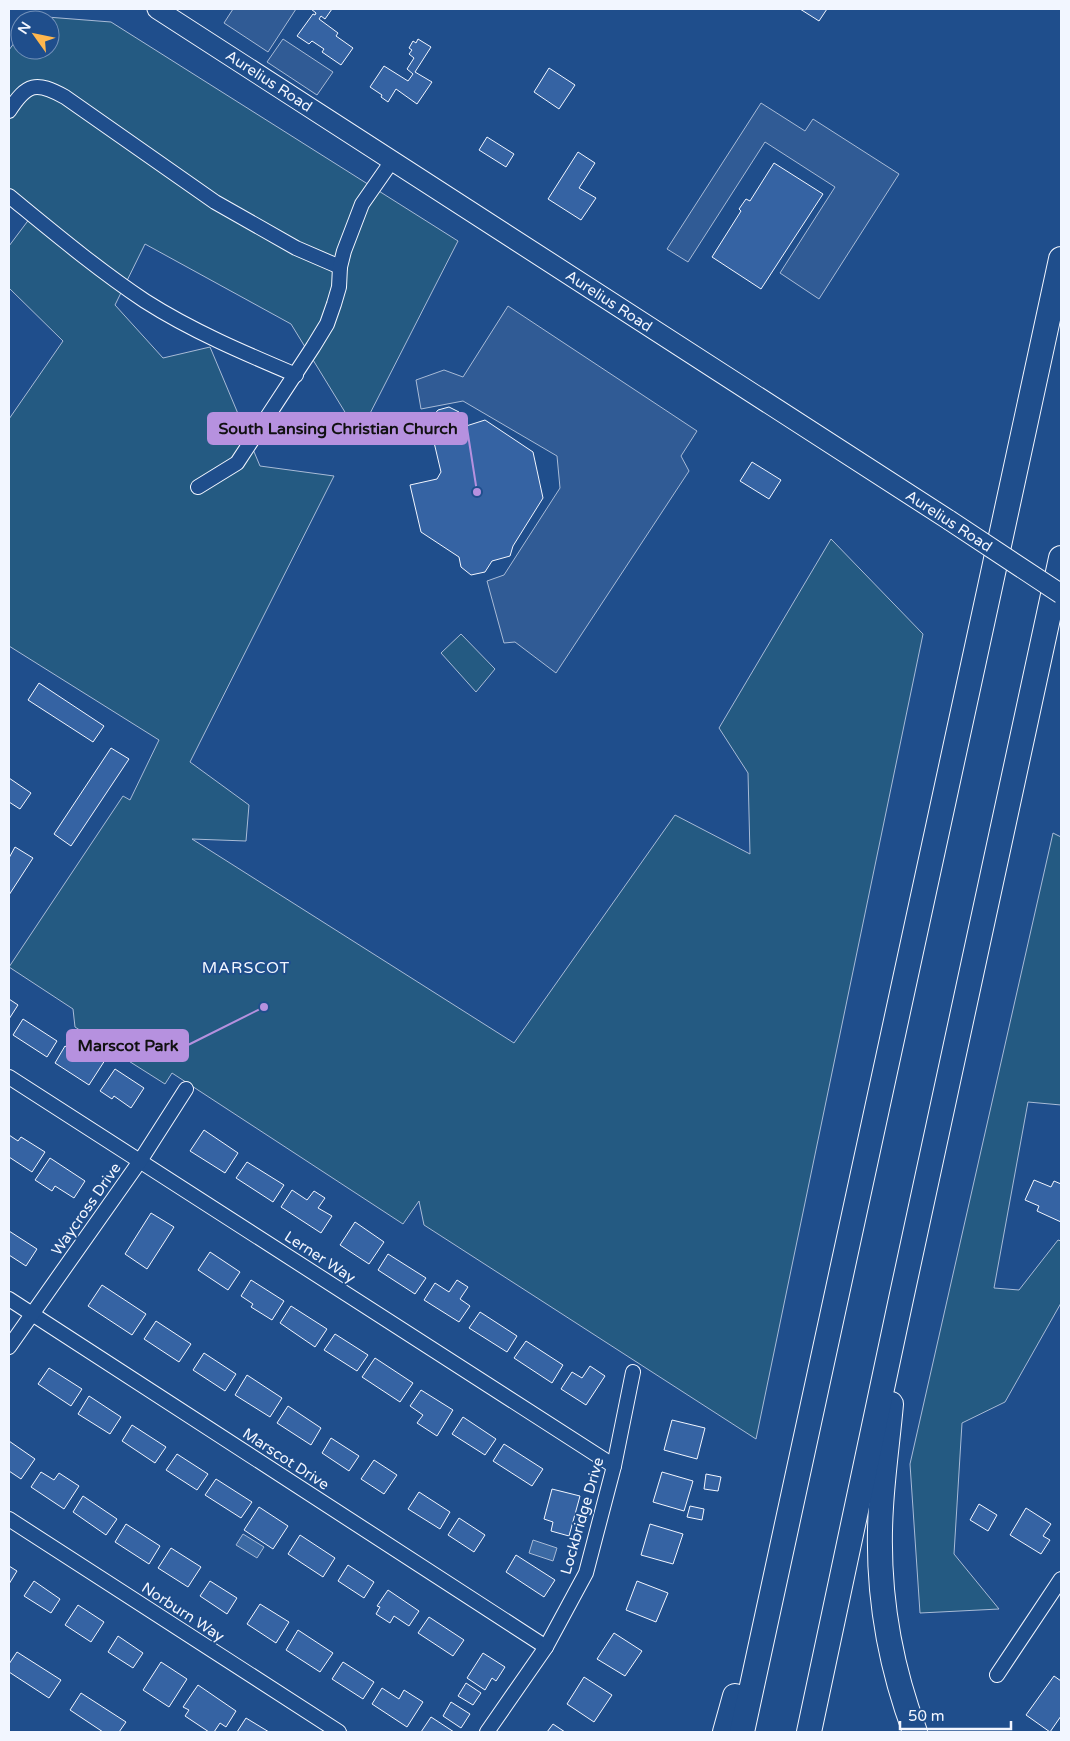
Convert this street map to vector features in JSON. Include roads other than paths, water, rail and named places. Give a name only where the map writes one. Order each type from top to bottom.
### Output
[{"type":"highway","points":[[742,1732],[1061,259]]},
{"type":"highway","points":[[809,1732],[900,1299],[1061,558]]},
{"type":"highway","points":[[900,1299],[888,1445],[880,1507],[880,1576],[884,1615],[893,1660],[902,1696],[915,1732]]},
{"type":"highway","points":[[725,1732],[808,1429]]},
{"type":"street","name":"Aurelius Road","points":[[157,9],[1061,594]]},
{"type":"street","points":[[9,111],[24,92],[35,86],[48,88],[65,97],[215,202],[296,248],[340,267]]},
{"type":"street","points":[[198,487],[237,463],[296,375],[327,324],[339,288],[340,267],[344,250],[362,204],[392,161]]},
{"type":"street","points":[[9,196],[104,273],[146,302],[224,344],[296,375]]},
{"type":"street","name":"Lerner Way","points":[[9,1077],[614,1466]]},
{"type":"street","name":"Waycross Drive","points":[[9,1347],[140,1161],[186,1088]]},
{"type":"street","name":"Marscot Drive","points":[[9,1299],[546,1647]]},
{"type":"street","name":"Lockbridge Drive","points":[[487,1732],[546,1647],[586,1573],[614,1466],[633,1372]]},
{"type":"street","name":"Norburn Way","points":[[9,1519],[339,1732]]},
{"type":"street","points":[[997,1675],[1061,1579]]},
{"type":"place","name":"South Lansing Christian Church","points":[[477,492]]},
{"type":"place","name":"Marscot Park","points":[[264,1007]]},
{"type":"district","name":"MARSCOT","points":[[246,968]]}]
